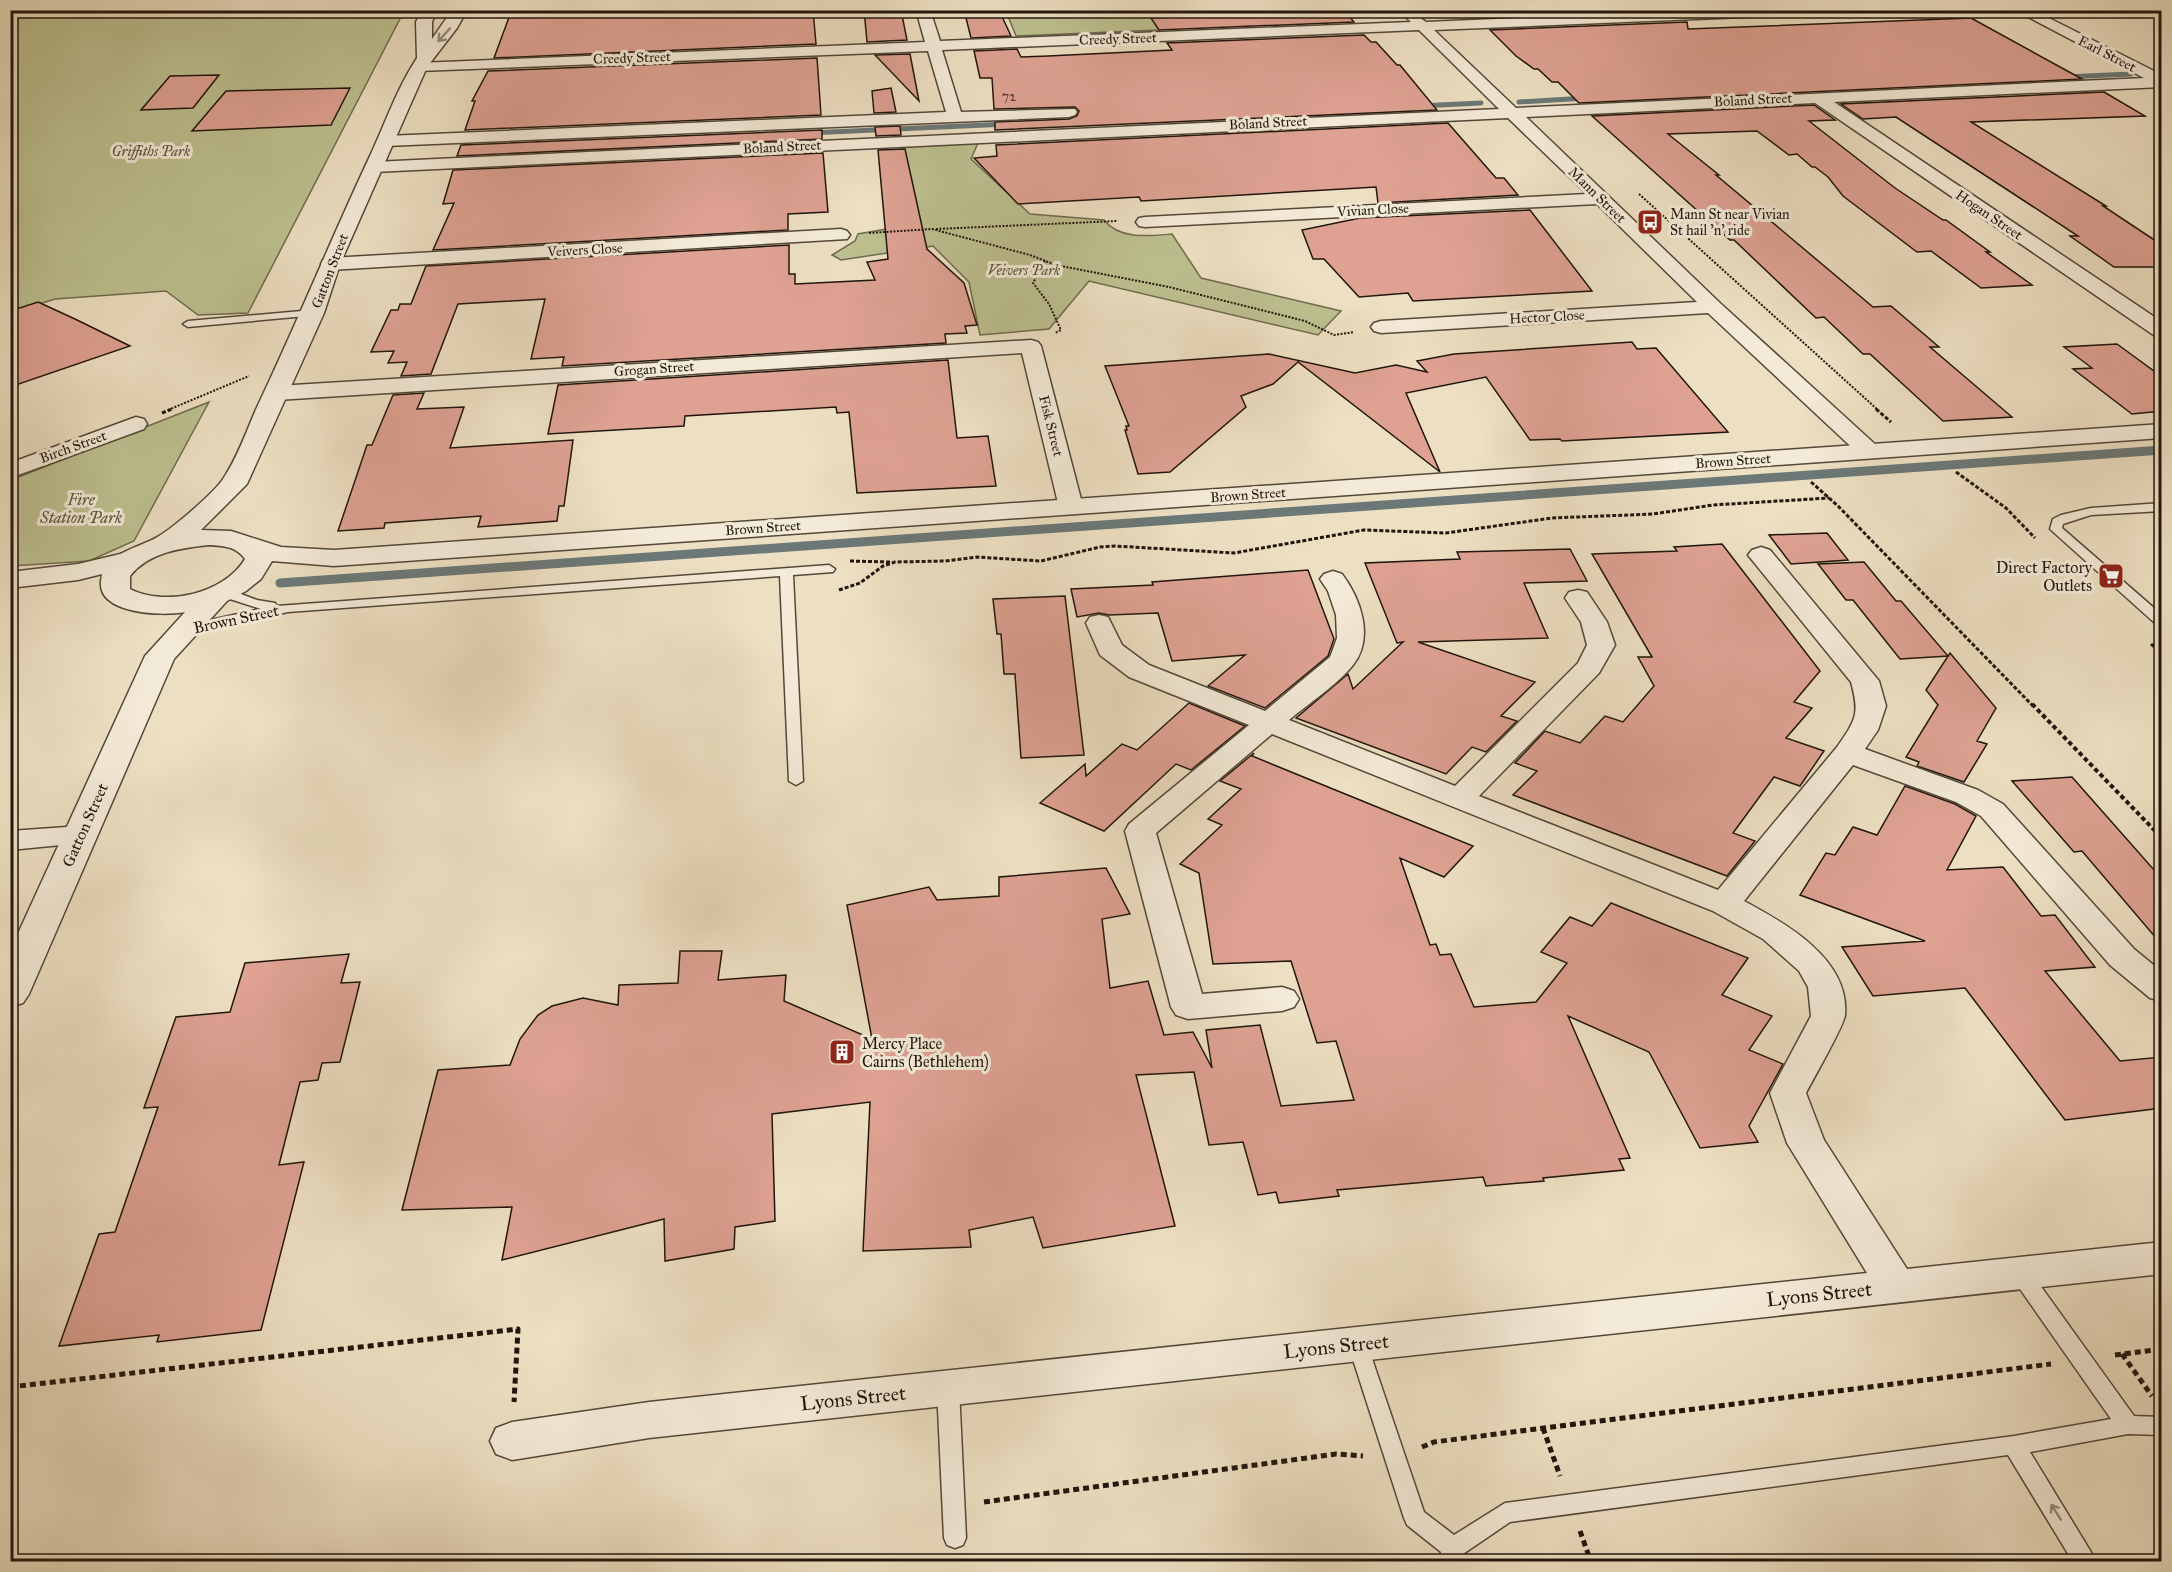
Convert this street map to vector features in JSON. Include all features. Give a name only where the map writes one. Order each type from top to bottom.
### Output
[{"type":"street","name":"Gatton Street","points":[[422,62],[424,22],[430,10]]},
{"type":"street","name":"Gatton Street","points":[[234,484],[313,313],[330,264],[422,62],[454,23],[460,10]]},
{"type":"street","points":[[923,10],[955,117]]},
{"type":"street","name":"Mann Street","points":[[1405,10],[1491,94],[1511,102],[1601,199],[1713,308],[1869,451]]},
{"type":"street","name":"Creedy Street","points":[[422,62],[934,46],[1816,10]]},
{"type":"street","name":"Earl Street","points":[[2020,10],[2162,82]]},
{"type":"street","points":[[2092,67],[2162,64]]},
{"type":"street","name":"Boland Street","points":[[374,167],[1511,102],[1816,97],[2162,82]]},
{"type":"street","points":[[1467,95],[1491,94]]},
{"type":"street","name":"Hogan Street","points":[[1816,97],[2162,332]]},
{"type":"street","name":"Boland Street","points":[[386,141],[1084,112]]},
{"type":"street","name":"Vivian Close","points":[[1145,222],[1601,199]]},
{"type":"street","name":"Veivers Close","points":[[330,264],[841,235]]},
{"type":"street","name":"Hector Close","points":[[1381,327],[1713,308]]},
{"type":"street","name":"Grogan Street","points":[[277,393],[1031,346]]},
{"type":"street","name":"Fisk Street","points":[[1031,346],[1071,507]]},
{"type":"street","name":"Birch Street","points":[[10,471],[136,424]]},
{"type":"street","name":"Brown Street","points":[[232,588],[288,566],[334,558],[2162,431]]},
{"type":"street","points":[[10,580],[78,572],[133,559],[166,544],[191,525],[234,484]]},
{"type":"street","points":[[133,559],[121,568],[115,578],[114,586],[119,594],[130,600],[145,604],[180,604],[232,588],[255,570],[259,559],[249,546],[236,516],[234,484]]},
{"type":"street","name":"Brown Street","points":[[166,544],[209,537],[281,555],[334,558]]},
{"type":"street","points":[[1724,904],[1847,753],[1864,730],[1872,706],[1865,681],[1761,555]]},
{"type":"street","points":[[37,578],[114,586]]},
{"type":"street","points":[[1282,999],[1188,1007],[1140,831],[1342,661],[1350,638],[1349,621],[1341,588],[1333,579]]},
{"type":"street","name":"Gatton Street","points":[[10,994],[160,656],[232,588]]},
{"type":"street","points":[[1460,798],[1589,667],[1601,645],[1594,622],[1578,598]]},
{"type":"street","points":[[145,604],[152,621],[160,656]]},
{"type":"street","points":[[1099,623],[1110,648],[1138,671],[1724,904],[1775,931],[1812,964],[1826,987],[1828,1016],[1788,1094],[1806,1143],[1896,1286]]},
{"type":"street","points":[[1847,753],[1967,796],[1992,810],[2121,957],[2162,990]]},
{"type":"street","points":[[10,841],[81,835]]},
{"type":"street","name":"Lyons Street","points":[[512,1441],[649,1420],[2162,1258]]},
{"type":"lane","points":[[188,324],[313,313]]},
{"type":"lane","points":[[2162,507],[2063,516],[2057,522],[2056,529],[2162,621]]},
{"type":"lane","name":"Brown Street","points":[[184,631],[247,615],[288,608],[824,569]]},
{"type":"lane","points":[[786,572],[796,781]]},
{"type":"lane","name":"Brown Street","points":[[232,588],[235,596],[254,604],[288,608]]},
{"type":"lane","points":[[2020,1273],[2128,1425]]},
{"type":"lane","points":[[1358,1344],[1414,1518],[1452,1555],[1505,1513],[2014,1445],[2128,1425],[2162,1426]]},
{"type":"lane","points":[[948,1388],[955,1538]]},
{"type":"lane","points":[[2014,1445],[2086,1562]]},
{"type":"path","points":[[1633,189],[1888,421],[1916,435],[1929,448]]},
{"type":"path","points":[[841,235],[1094,220],[1145,222]]},
{"type":"path","points":[[932,229],[1092,273],[1169,287],[1305,321],[1334,335],[1381,327]]},
{"type":"path","points":[[1031,346],[1061,330],[1049,304],[1034,283],[1046,261]]},
{"type":"path","points":[[136,424],[293,357]]},
{"type":"path","points":[[1958,474],[1984,492]]},
{"type":"path","points":[[1811,482],[2162,838]]},
{"type":"path","points":[[824,569],[835,562],[945,561],[976,557],[1041,561],[1100,547],[1115,546],[1206,554],[1234,553],[1364,530],[1446,532],[1552,518],[1653,514],[1713,505],[1829,498]]},
{"type":"path","points":[[787,590],[843,589],[860,583],[883,566],[895,562]]},
{"type":"path","points":[[10,1387],[518,1329],[512,1441]]},
{"type":"path","points":[[953,1506],[1336,1454],[1395,1458],[1434,1442],[2162,1349]]},
{"type":"path","points":[[2122,1354],[2155,1400]]},
{"type":"green space","name":"Griffiths Park","points":[[11,11],[404,11],[248,313],[198,315],[166,291],[55,299],[11,313]]},
{"type":"green space","points":[[1006,11],[1147,11],[1159,30],[1016,36]]},
{"type":"green space","name":"Veivers Park","points":[[978,143],[971,159],[1030,214],[1104,220],[1126,234],[1172,234],[1201,278],[1341,311],[1318,335],[1089,281],[1049,329],[980,335],[969,282],[933,246],[841,260],[832,255],[855,241],[858,234],[921,223],[900,147]]},
{"type":"green space","name":"Fire Station Park","points":[[209,402],[134,541],[89,561],[11,566],[11,480]]},
{"type":"building","points":[[552,10],[551,14],[650,10],[813,10],[816,44],[494,58],[511,12]]},
{"type":"building","points":[[864,10],[901,10],[907,40],[867,42]]},
{"type":"building","points":[[964,10],[999,10],[1011,36],[971,38]]},
{"type":"building","points":[[1201,10],[1344,10],[1354,22],[1159,30],[1151,18],[1205,16]]},
{"type":"building","points":[[1470,10],[1639,10],[1477,18]]},
{"type":"building","points":[[1971,18],[2082,79],[1579,103],[1558,82],[1552,82],[1538,69],[1534,69],[1516,56],[1490,30],[1687,22],[1688,29]]},
{"type":"building","points":[[1364,35],[1371,42],[1376,42],[1397,65],[1400,65],[1437,110],[995,130],[995,122],[1069,119],[1077,116],[1079,111],[1075,107],[994,109],[992,78],[980,78],[974,51],[1017,49],[1021,57],[1048,56],[1172,50],[1167,43]]},
{"type":"building","points":[[910,54],[919,101],[875,55]]},
{"type":"building","points":[[817,58],[821,115],[465,130],[475,101],[472,101],[488,71]]},
{"type":"building","points":[[219,75],[193,108],[141,110],[170,76]]},
{"type":"building","points":[[350,88],[331,125],[192,131],[226,91]]},
{"type":"building","points":[[891,88],[896,112],[874,113],[872,91]]},
{"type":"building","points":[[2104,92],[2145,116],[1971,122],[2106,206],[2103,206],[2162,245],[2162,267],[2114,267],[2070,236],[2078,236],[1896,117],[1863,119],[1841,104]]},
{"type":"building","points":[[1814,105],[1835,120],[1809,121],[1895,188],[1946,220],[2032,285],[1981,288],[1931,251],[1917,252],[1843,196],[1828,177],[1815,167],[1797,154],[1789,155],[1757,131],[1668,134],[1873,307],[1891,306],[1939,347],[1930,347],[2012,417],[1943,421],[1870,354],[1863,354],[1824,317],[1816,318],[1734,240],[1730,240],[1592,116]]},
{"type":"building","points":[[1448,123],[1496,178],[1504,178],[1518,195],[1378,203],[1376,187],[1141,201],[1139,197],[1018,204],[974,158],[997,156],[996,145]]},
{"type":"building","points":[[900,126],[901,135],[876,136],[875,127]]},
{"type":"building","points":[[822,130],[822,139],[457,156],[461,145]]},
{"type":"building","points":[[905,149],[927,249],[964,283],[977,325],[965,326],[967,333],[945,334],[946,343],[562,366],[564,357],[531,359],[545,299],[458,304],[431,374],[401,376],[407,362],[388,363],[394,351],[371,352],[391,310],[398,310],[400,304],[411,304],[426,266],[789,245],[789,274],[795,274],[795,284],[875,280],[867,262],[888,259],[878,150]]},
{"type":"building","points":[[823,153],[828,212],[788,214],[788,230],[433,250],[454,203],[443,204],[453,170]]},
{"type":"building","points":[[1530,210],[1592,291],[1413,301],[1408,293],[1359,297],[1324,259],[1313,259],[1302,230],[1360,218]]},
{"type":"building","points":[[38,302],[130,346],[10,387],[10,311]]},
{"type":"building","points":[[1632,342],[1637,349],[1656,348],[1728,432],[1562,441],[1560,439],[1530,440],[1486,377],[1406,393],[1440,472],[1298,362],[1273,384],[1241,396],[1246,407],[1170,472],[1138,474],[1125,430],[1127,430],[1126,426],[1129,426],[1105,366],[1269,354],[1355,373],[1396,365],[1427,372],[1417,361],[1454,354]]},
{"type":"building","points":[[2117,344],[2162,377],[2162,411],[2132,414],[2073,369],[2092,368],[2064,347]]},
{"type":"building","points":[[948,360],[957,438],[988,436],[996,486],[857,493],[849,412],[837,413],[836,407],[685,416],[684,426],[548,434],[558,385]]},
{"type":"building","points":[[424,393],[417,409],[464,407],[450,448],[573,440],[564,506],[559,506],[557,521],[478,527],[481,516],[385,523],[384,528],[338,531],[367,445],[372,445],[393,395]]},
{"type":"building","points":[[1827,533],[1848,560],[1791,564],[1769,535]]},
{"type":"building","points":[[1722,544],[1820,671],[1794,702],[1812,708],[1786,738],[1824,751],[1800,786],[1774,777],[1733,833],[1755,841],[1727,876],[1513,795],[1537,771],[1515,763],[1545,731],[1580,743],[1605,716],[1623,722],[1654,686],[1638,657],[1652,657],[1592,554],[1677,551],[1674,547]]},
{"type":"building","points":[[1570,549],[1587,581],[1524,583],[1548,638],[1418,642],[1535,682],[1501,716],[1517,721],[1486,752],[1472,747],[1446,774],[1296,718],[1348,674],[1353,689],[1403,642],[1397,643],[1365,563],[1460,559],[1457,552]]},
{"type":"building","points":[[1864,562],[1896,601],[1901,601],[1948,656],[1900,659],[1853,600],[1846,600],[1818,564]]},
{"type":"building","points":[[1308,570],[1334,639],[1328,656],[1265,708],[1208,686],[1245,655],[1172,661],[1158,613],[1109,615],[1099,613],[1077,617],[1071,589],[1153,585],[1152,582]]},
{"type":"building","points":[[1065,596],[1084,755],[1021,758],[1015,674],[1004,674],[1001,634],[997,634],[993,599]]},
{"type":"building","points":[[1950,653],[1996,708],[1977,741],[1987,744],[1964,782],[1917,766],[1919,762],[1906,757],[1938,705],[1926,690]]},
{"type":"building","points":[[1189,703],[1245,726],[1191,770],[1176,764],[1104,831],[1040,803],[1085,764],[1086,776],[1122,744],[1137,750]]},
{"type":"building","points":[[1254,753],[1252,756],[1473,846],[1444,877],[1400,858],[1430,945],[1436,944],[1440,955],[1451,954],[1474,1007],[1536,1002],[1567,963],[1541,952],[1570,917],[1592,926],[1611,903],[1748,958],[1722,995],[1772,1016],[1749,1050],[1783,1064],[1749,1126],[1758,1142],[1700,1148],[1649,1052],[1568,1016],[1630,1158],[1619,1159],[1624,1170],[1486,1186],[1483,1177],[1337,1190],[1339,1196],[1279,1203],[1276,1192],[1258,1195],[1243,1142],[1209,1145],[1194,1072],[1136,1075],[1175,1226],[1043,1248],[1033,1217],[969,1230],[971,1247],[863,1251],[870,1102],[772,1114],[775,1221],[735,1227],[734,1249],[665,1261],[664,1219],[502,1260],[512,1207],[402,1210],[438,1070],[510,1065],[520,1039],[538,1015],[552,1006],[583,998],[618,1005],[619,985],[678,983],[680,951],[722,951],[718,980],[786,975],[784,1001],[872,1039],[847,905],[929,887],[937,900],[999,896],[999,877],[1106,868],[1130,914],[1102,919],[1110,988],[1148,981],[1164,1035],[1193,1032],[1212,1068],[1206,1030],[1260,1025],[1281,1106],[1354,1100],[1336,1041],[1317,1043],[1291,961],[1213,964],[1199,873],[1180,864],[1222,825],[1208,819],[1241,789],[1220,781]]},
{"type":"building","points":[[2072,777],[2162,879],[2162,945],[2082,851],[2074,852],[2012,781]]},
{"type":"building","points":[[1905,786],[1955,804],[1976,816],[1947,870],[2003,867],[2041,916],[2055,915],[2095,967],[2045,971],[2120,1061],[2162,1057],[2162,1108],[2065,1120],[1965,988],[1873,996],[1842,947],[1925,941],[1800,895],[1826,853],[1835,855],[1853,827],[1877,835]]},
{"type":"building","points":[[349,954],[341,983],[360,982],[340,1062],[322,1063],[318,1080],[300,1082],[279,1165],[304,1162],[261,1330],[157,1342],[159,1335],[59,1346],[99,1234],[115,1232],[158,1107],[144,1108],[176,1017],[230,1012],[245,963]]},
{"type":"waterway","points":[[2065,77],[2131,74]]},
{"type":"waterway","points":[[1519,102],[1587,98]]},
{"type":"waterway","points":[[1419,106],[1481,103]]},
{"type":"waterway","points":[[808,133],[1008,124]]},
{"type":"waterway","points":[[280,583],[2162,450]]},
{"type":"place","name":"Mann St near Vivian St hail 'n' ride","points":[[1650,222]]},
{"type":"place","name":"Direct Factory Outlets","points":[[2111,576]]},
{"type":"place","name":"Mercy Place Cairns (Bethlehem)","points":[[842,1052]]}]
